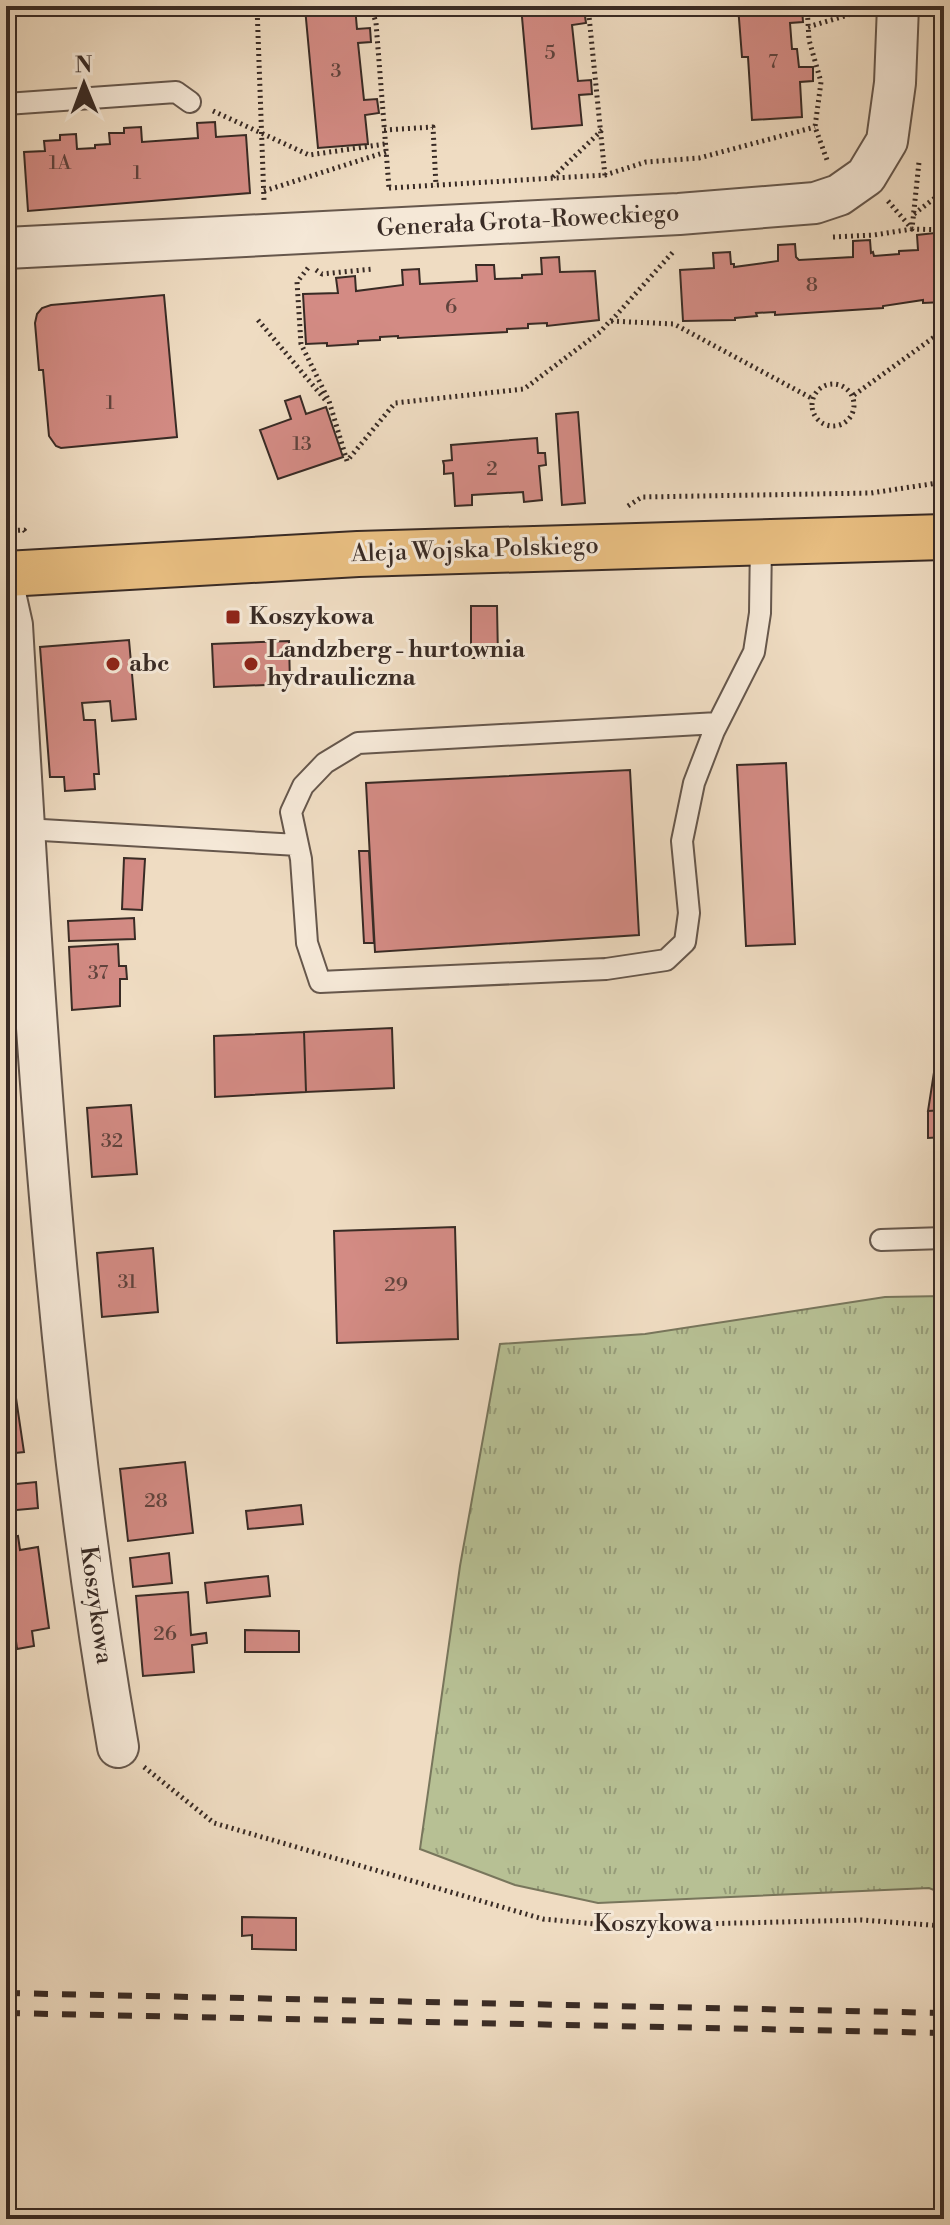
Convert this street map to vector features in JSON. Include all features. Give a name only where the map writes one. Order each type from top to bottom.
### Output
[{"type":"main road","name":"Aleja Wojska Polskiego","points":[[6,574],[358,554],[944,537]]},
{"type":"street","name":"Generała Grota-Roweckiego","points":[[6,248],[608,217],[815,203],[839,195],[866,176],[887,141],[895,83],[882,8]]},
{"type":"street","name":"Koszykowa","points":[[6,598],[12,625],[12,724],[25,829],[47,1147],[72,1428],[102,1656],[118,1747]]},
{"type":"lane","points":[[6,104],[176,92],[190,102]]},
{"type":"lane","points":[[718,723],[358,743],[325,763],[303,786],[291,812],[298,845],[307,943],[320,982],[606,969],[666,960],[685,942],[689,913],[682,841],[694,783],[718,723],[754,652],[760,613],[761,540]]},
{"type":"lane","points":[[25,829],[298,845]]},
{"type":"lane","points":[[881,1240],[944,1238]]},
{"type":"path","points":[[257,6],[266,235]]},
{"type":"path","points":[[371,6],[376,23],[392,228]]},
{"type":"path","points":[[588,6],[608,217]]},
{"type":"path","points":[[807,6],[809,40],[821,82],[815,127],[828,157],[815,203]]},
{"type":"path","points":[[808,27],[882,8]]},
{"type":"path","points":[[190,102],[309,155],[386,144]]},
{"type":"path","points":[[384,130],[433,127],[438,226]]},
{"type":"path","points":[[389,188],[605,175],[646,162],[699,158],[815,127]]},
{"type":"path","points":[[552,178],[602,130]]},
{"type":"path","points":[[264,191],[386,152]]},
{"type":"path","points":[[914,214],[944,191]]},
{"type":"path","points":[[912,229],[944,230]]},
{"type":"path","points":[[309,266],[297,282],[301,344],[330,406],[347,461],[395,403],[524,389],[600,332],[673,252]]},
{"type":"path","points":[[258,320],[330,406]]},
{"type":"path","points":[[610,321],[674,324],[813,399]]},
{"type":"path","points":[[854,395],[837,384],[821,388],[811,405],[815,417],[821,424],[837,426],[851,416],[854,395],[944,330]]},
{"type":"path","points":[[622,510],[642,497],[871,493],[944,482]]},
{"type":"path","name":"Koszykowa","points":[[118,1747],[214,1823],[543,1919],[616,1926],[862,1920],[944,1926]]},
{"type":"green space","points":[[944,1296],[944,1894],[929,1888],[598,1903],[515,1885],[420,1849],[460,1566],[500,1344],[645,1334],[885,1297]]},
{"type":"building","points":[[299,6],[355,6],[357,29],[370,28],[371,42],[358,43],[364,100],[377,99],[379,113],[365,115],[368,144],[318,148],[305,8]]},
{"type":"building","points":[[521,6],[571,6],[571,11],[584,9],[586,23],[572,25],[578,81],[591,80],[592,94],[579,95],[582,125],[532,129]]},
{"type":"building","points":[[738,6],[802,8],[803,22],[790,23],[792,49],[797,49],[799,67],[813,67],[813,81],[800,82],[802,117],[752,120],[748,57],[742,57]]},
{"type":"building","points":[[215,122],[216,137],[246,135],[250,193],[28,211],[24,152],[45,151],[44,141],[60,140],[60,135],[76,134],[77,149],[95,148],[95,145],[110,144],[109,133],[124,133],[124,128],[141,127],[142,142],[198,138],[197,123]]},
{"type":"building","points":[[935,233],[936,246],[944,249],[944,302],[923,303],[923,300],[883,308],[775,315],[775,312],[756,313],[757,316],[735,320],[683,321],[680,270],[714,268],[713,253],[730,252],[734,267],[778,261],[778,245],[795,244],[799,260],[853,257],[853,241],[870,240],[874,256],[899,254],[899,251],[918,250],[917,235]]},
{"type":"building","points":[[559,257],[560,272],[595,271],[599,320],[547,326],[547,323],[528,324],[528,328],[507,329],[507,332],[380,337],[380,340],[358,341],[358,344],[327,346],[327,343],[306,344],[303,294],[338,293],[336,278],[355,276],[356,291],[403,285],[402,270],[419,269],[420,284],[477,281],[476,265],[494,265],[495,279],[522,278],[522,275],[542,274],[541,258]]},
{"type":"building","points":[[164,295],[177,437],[56,446],[49,436],[43,370],[39,370],[37,314],[51,305]]},
{"type":"building","points":[[300,396],[306,414],[326,407],[343,457],[278,479],[260,430],[291,419],[285,401]]},
{"type":"building","points":[[578,412],[585,503],[562,505],[556,414]]},
{"type":"building","points":[[537,438],[538,453],[545,453],[546,465],[539,466],[542,500],[524,502],[523,492],[472,495],[472,505],[455,506],[453,473],[444,474],[443,461],[452,460],[451,445]]},
{"type":"building","points":[[471,606],[497,606],[498,658],[471,658]]},
{"type":"building","points":[[129,640],[136,719],[112,721],[110,701],[82,703],[84,720],[95,720],[99,774],[94,774],[95,789],[65,791],[64,777],[50,777],[40,647]]},
{"type":"building","name":"Landzberg - hurtownia hydrauliczna","points":[[289,641],[290,684],[214,687],[212,644]]},
{"type":"building","points":[[786,763],[795,944],[746,946],[737,765]]},
{"type":"building","points":[[630,770],[639,935],[375,952],[366,783]]},
{"type":"building","points":[[359,851],[369,851],[374,943],[364,943]]},
{"type":"building","points":[[124,858],[145,859],[142,910],[122,909]]},
{"type":"building","points":[[134,918],[135,939],[69,941],[68,921]]},
{"type":"building","points":[[118,944],[119,966],[126,966],[127,979],[120,979],[120,1006],[72,1010],[69,947]]},
{"type":"building","points":[[944,1008],[944,1110],[928,1111]]},
{"type":"building","points":[[392,1028],[394,1088],[306,1092],[304,1032]]},
{"type":"building","points":[[304,1032],[306,1092],[215,1097],[214,1036]]},
{"type":"building","points":[[131,1105],[137,1174],[92,1177],[87,1108]]},
{"type":"building","points":[[944,1110],[944,1137],[928,1138],[928,1111]]},
{"type":"building","points":[[455,1227],[458,1339],[337,1343],[334,1231]]},
{"type":"building","points":[[153,1248],[158,1312],[102,1317],[97,1253]]},
{"type":"building","points":[[12,1371],[24,1452],[6,1454],[6,1372]]},
{"type":"building","points":[[185,1462],[193,1533],[128,1541],[120,1469]]},
{"type":"building","points":[[36,1482],[38,1508],[6,1511],[6,1485]]},
{"type":"building","points":[[301,1505],[303,1524],[248,1529],[246,1511]]},
{"type":"building","points":[[18,1536],[20,1550],[38,1547],[49,1628],[32,1631],[34,1646],[17,1649],[15,1633],[6,1634],[6,1538]]},
{"type":"building","points":[[169,1553],[172,1583],[133,1587],[130,1558]]},
{"type":"building","points":[[268,1576],[270,1596],[207,1603],[205,1583]]},
{"type":"building","points":[[188,1592],[191,1635],[206,1633],[207,1643],[192,1645],[194,1672],[143,1676],[136,1596]]},
{"type":"building","points":[[245,1630],[299,1631],[299,1652],[245,1652]]},
{"type":"building","points":[[242,1917],[296,1918],[296,1950],[252,1949],[252,1935],[242,1936]]},
{"type":"railway","points":[[6,1993],[944,2013]]},
{"type":"railway","points":[[6,2013],[944,2033]]},
{"type":"place","name":"Koszykowa","points":[[233,617]]},
{"type":"place","name":"abc","points":[[113,664]]},
{"type":"place","name":"Landzberg - hurtownia hydrauliczna","points":[[251,664]]}]
